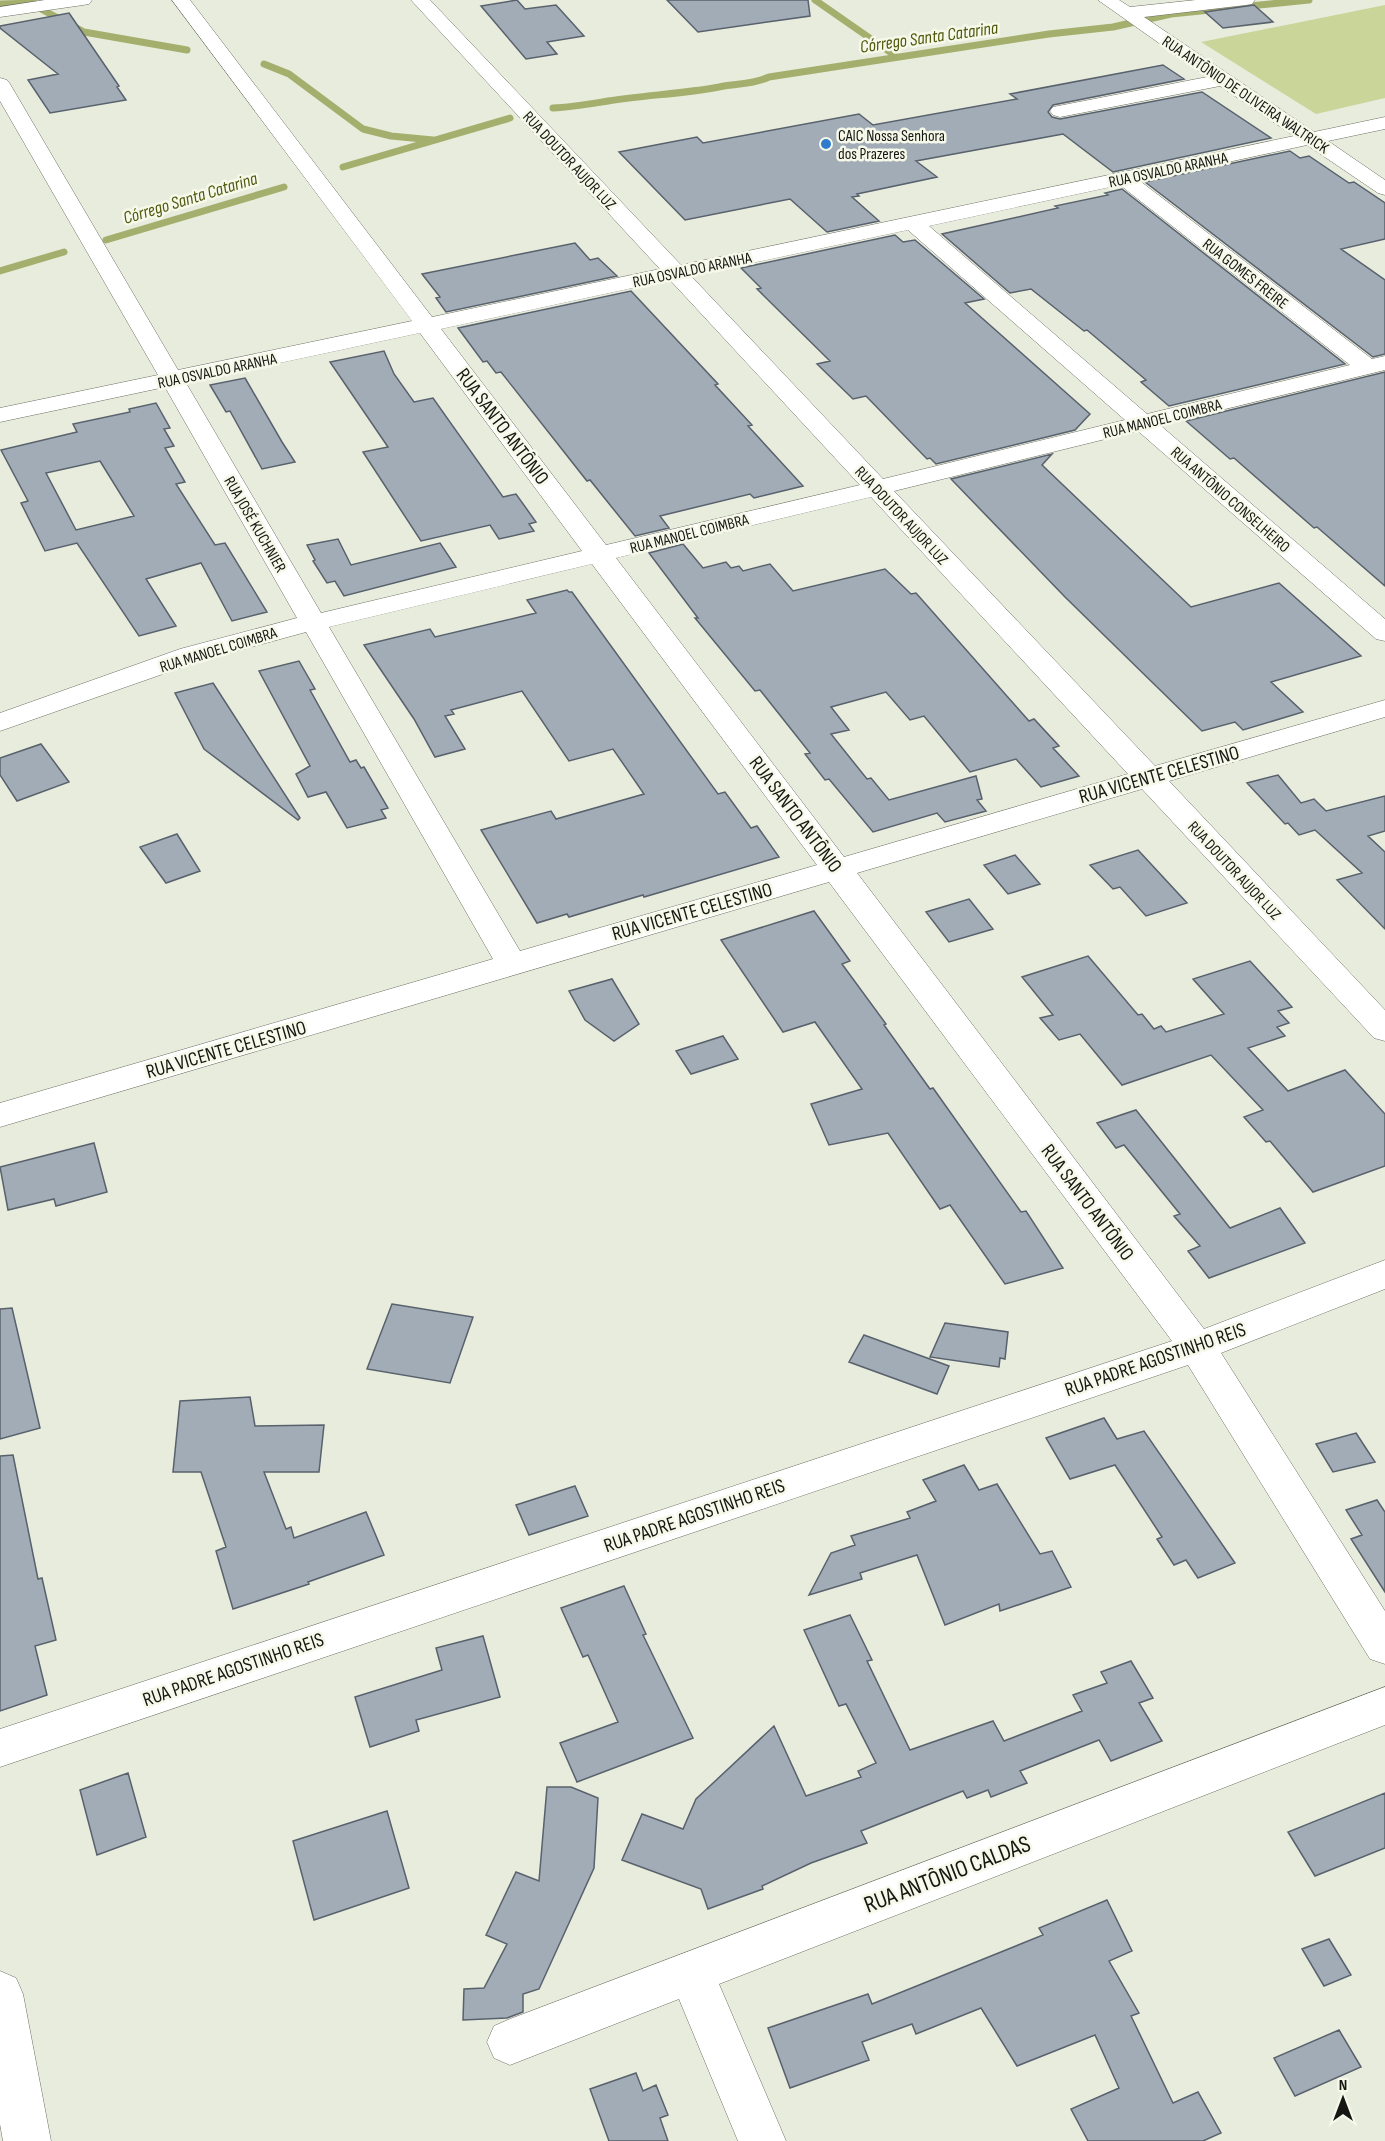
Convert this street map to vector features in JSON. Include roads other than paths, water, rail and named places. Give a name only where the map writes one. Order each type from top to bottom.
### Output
[{"type":"street","points":[[0,12],[83,0]]},
{"type":"street","name":"RUA SANTO ANTÔNIO","points":[[181,0],[1197,1347],[1385,1646]]},
{"type":"street","name":"RUA DOUTOR AUJOR LUZ","points":[[420,0],[1385,1030]]},
{"type":"street","name":"RUA ANTÔNIO DE OLIVEIRA WALTRICK","points":[[1107,0],[1385,189]]},
{"type":"street","points":[[1136,20],[1246,0]]},
{"type":"street","points":[[1060,111],[1224,79]]},
{"type":"street","name":"RUA JOSÉ KUCHNIER","points":[[0,84],[512,964]]},
{"type":"street","name":"RUA OSVALDO ARANHA","points":[[0,416],[1385,123]]},
{"type":"street","name":"RUA GOMES FREIRE","points":[[1124,178],[1377,365]]},
{"type":"street","name":"RUA ANTÔNIO CONSELHEIRO","points":[[913,223],[1385,633]]},
{"type":"street","name":"RUA MANOEL COIMBRA","points":[[0,723],[190,655],[313,622],[877,488],[1377,365]]},
{"type":"street","name":"RUA VICENTE CELESTINO","points":[[0,1115],[1385,708]]},
{"type":"street","name":"RUA PADRE AGOSTINHO REIS","points":[[0,1748],[1197,1347],[1385,1274]]},
{"type":"street","name":"RUA ANTÔNIO CALDAS","points":[[510,2042],[1385,1706]]},
{"type":"street","points":[[691,1972],[762,2141]]},
{"type":"street","points":[[0,1994],[27,2141]]},
{"type":"waterway","points":[[815,0],[897,57]]},
{"type":"waterway","name":"Córrego Santa Catarina","points":[[553,108],[750,83],[769,77],[1049,34],[1113,27],[1171,14],[1309,0]]},
{"type":"waterway","points":[[0,4],[34,3]]},
{"type":"waterway","points":[[41,9],[84,32],[187,50]]},
{"type":"waterway","points":[[264,64],[289,74],[363,129],[391,136],[433,140]]},
{"type":"waterway","name":"Córrego Santa Catarina","points":[[343,167],[510,118]]},
{"type":"waterway","name":"Córrego Santa Catarina","points":[[106,240],[284,187]]},
{"type":"waterway","name":"Córrego Santa Catarina","points":[[0,271],[64,252]]},
{"type":"place","name":"CAIC Nossa Senhora dos Prazeres","points":[[826,144]]}]
